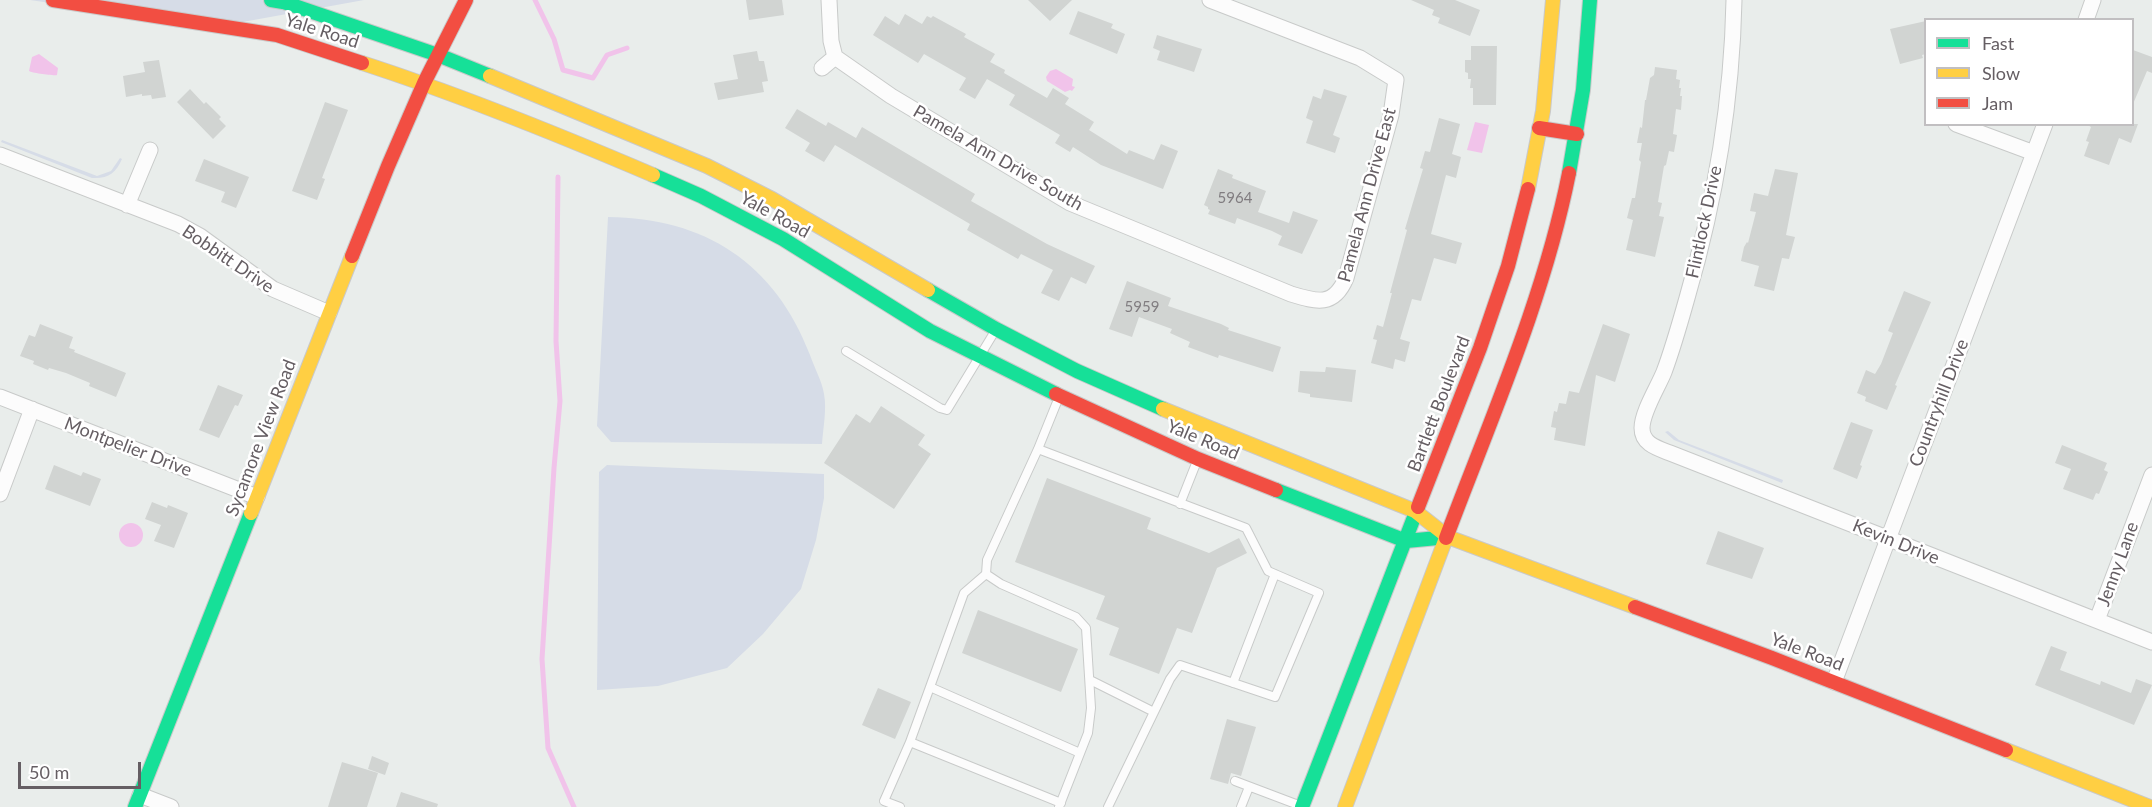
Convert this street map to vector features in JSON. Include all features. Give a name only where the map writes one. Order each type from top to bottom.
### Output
[{"type":"main road","name":"Yale Road","points":[[53,0],[277,35],[424,83],[569,139],[701,196],[783,239],[930,331],[1060,396],[1198,459],[1406,541],[1448,537]]},
{"type":"main road","name":"Yale Road","points":[[271,0],[283,2],[438,56],[707,166],[772,199],[996,329],[1077,371],[1204,427],[1415,511],[1448,537],[1834,682],[2150,807]]},
{"type":"main road","name":"Sycamore View Road","points":[[137,801],[388,166],[424,83],[466,0]]},
{"type":"main road","name":"Bartlett Boulevard","points":[[1303,807],[1406,541],[1415,511],[1480,348],[1508,266],[1532,175],[1550,52],[1553,0]]},
{"type":"main road","points":[[1345,807],[1448,537],[1544,274],[1563,203],[1577,135],[1590,0]]},
{"type":"main road","points":[[1539,128],[1577,135]]},
{"type":"street","points":[[822,68],[835,57],[831,41],[829,0]]},
{"type":"street","name":"Pamela Ann Drive East","points":[[1210,0],[1360,58],[1396,80],[1391,115],[1346,278],[1339,292],[1325,300]]},
{"type":"street","name":"Flintlock Drive","points":[[1644,436],[1642,425],[1664,371],[1683,313],[1708,211],[1726,108],[1734,0]]},
{"type":"street","points":[[2087,18],[2093,0]]},
{"type":"street","name":"Pamela Ann Drive South","points":[[835,57],[891,96],[1070,203],[1285,292],[1325,300]]},
{"type":"street","points":[[1961,126],[2034,153]]},
{"type":"street","name":"Countryhill Drive","points":[[1834,682],[2044,126]]},
{"type":"street","points":[[128,205],[150,150]]},
{"type":"street","name":"Bobbitt Drive","points":[[0,155],[178,224],[200,236],[273,290],[329,313]]},
{"type":"street","name":"Montpelier Drive","points":[[0,396],[257,497]]},
{"type":"street","points":[[0,494],[32,409]]},
{"type":"street","name":"Kevin Drive","points":[[1644,436],[1650,445],[2152,642]]},
{"type":"street","name":"Jenny Lane","points":[[2097,620],[2152,475]]},
{"type":"street","points":[[137,801],[171,807]]},
{"type":"lane","points":[[846,351],[940,408],[947,410],[996,329]]},
{"type":"lane","points":[[900,807],[884,801],[910,742],[964,593],[986,574],[987,560],[1060,396]]},
{"type":"lane","points":[[1038,449],[1246,528],[1268,571],[1319,592],[1275,697],[1180,665],[1170,679],[1108,807]]},
{"type":"lane","points":[[1180,504],[1198,459]]},
{"type":"lane","points":[[910,742],[1060,805],[1088,733],[1091,708],[1086,628],[1076,616],[1001,584],[986,574]]},
{"type":"lane","points":[[1233,683],[1275,574]]},
{"type":"lane","points":[[1090,680],[1154,712]]},
{"type":"lane","points":[[930,687],[1080,753]]},
{"type":"lane","points":[[1235,781],[1303,807]]},
{"type":"lane","points":[[1241,807],[1249,787]]},
{"type":"shaded area","points":[[30,0],[364,0],[215,27]]},
{"type":"shaded area","points":[[39,54],[58,68],[57,75],[29,71],[32,57]]},
{"type":"shaded area","points":[[1056,69],[1073,79],[1072,86],[1075,87],[1072,91],[1065,92],[1047,81],[1046,77],[1050,71]]},
{"type":"shaded area","points":[[1475,122],[1489,125],[1482,153],[1467,150]]},
{"type":"shaded area","points":[[2,140],[97,176],[111,171],[120,158],[122,159],[111,174],[92,178],[1,142]]},
{"type":"shaded area","points":[[608,217],[643,219],[676,226],[705,237],[732,252],[756,271],[777,295],[795,323],[820,379],[825,406],[822,444],[611,442],[597,426]]},
{"type":"shaded area","points":[[1668,431],[1679,440],[1783,480],[1782,483],[1674,440],[1665,432]]},
{"type":"shaded area","points":[[607,465],[824,474],[824,498],[816,540],[801,589],[763,634],[727,668],[658,686],[597,690],[599,472]]},
{"type":"shaded area","points":[[131,523],[140,526],[143,535],[140,544],[131,547],[122,544],[119,535],[122,526]]},
{"type":"building","points":[[746,0],[782,0],[784,15],[749,20]]},
{"type":"building","points":[[1028,0],[1072,0],[1050,21]]},
{"type":"building","points":[[1411,0],[1455,0],[1480,10],[1470,36],[1438,23],[1440,18],[1432,15],[1434,10]]},
{"type":"building","points":[[1078,11],[1113,24],[1111,28],[1125,34],[1117,54],[1069,34]]},
{"type":"building","points":[[905,14],[922,24],[927,16],[931,18],[933,16],[966,34],[964,37],[995,54],[990,62],[1005,70],[1004,73],[1047,98],[1053,88],[1069,98],[1065,104],[1094,122],[1089,130],[1127,154],[1129,150],[1154,160],[1161,144],[1178,151],[1163,189],[1101,165],[1073,147],[1070,152],[1055,143],[1060,135],[1009,105],[1015,95],[987,79],[975,99],[959,90],[966,78],[924,54],[918,63],[873,35],[885,16],[899,25]]},
{"type":"building","points":[[1924,21],[1923,58],[1900,64],[1890,29]]},
{"type":"building","points":[[1157,35],[1202,49],[1194,72],[1157,60],[1160,51],[1153,48]]},
{"type":"building","points":[[1471,46],[1497,46],[1496,105],[1473,105],[1471,79],[1468,79],[1468,73],[1465,72],[1465,60],[1471,60]]},
{"type":"building","points":[[2134,50],[2152,57],[2152,73],[2147,71],[2134,102]]},
{"type":"building","points":[[757,51],[759,61],[764,61],[768,81],[762,82],[764,92],[718,100],[714,83],[738,79],[733,55]]},
{"type":"building","points":[[159,60],[166,97],[152,99],[151,95],[142,96],[142,94],[126,97],[123,76],[145,72],[143,62]]},
{"type":"building","points":[[1655,67],[1677,70],[1676,79],[1680,80],[1680,96],[1682,96],[1681,110],[1676,109],[1673,134],[1677,135],[1674,152],[1669,151],[1664,166],[1658,202],[1662,203],[1659,216],[1664,217],[1655,257],[1626,250],[1633,220],[1627,218],[1632,198],[1635,198],[1641,162],[1639,160],[1642,143],[1637,143],[1640,127],[1642,128],[1650,78],[1654,75]]},
{"type":"building","points":[[190,89],[221,117],[219,119],[226,126],[213,139],[177,102]]},
{"type":"building","points":[[1324,89],[1347,96],[1333,135],[1340,138],[1335,153],[1306,143],[1313,121],[1306,118],[1313,96],[1321,99]]},
{"type":"building","points":[[325,102],[348,110],[322,178],[325,179],[317,200],[292,191]]},
{"type":"building","points":[[797,109],[826,126],[828,122],[856,138],[862,127],[975,194],[971,201],[1047,244],[1095,266],[1086,284],[1071,277],[1059,301],[1041,293],[1053,270],[1021,254],[1018,259],[967,230],[970,224],[835,145],[824,162],[805,151],[810,143],[785,128]]},
{"type":"building","points":[[1439,118],[1460,124],[1452,154],[1461,157],[1456,178],[1446,175],[1431,234],[1462,243],[1456,264],[1434,258],[1421,301],[1412,299],[1400,339],[1410,342],[1405,362],[1395,359],[1393,369],[1371,363],[1377,340],[1373,339],[1377,325],[1383,327],[1407,230],[1405,229],[1423,169],[1420,168],[1425,151],[1430,152]]},
{"type":"building","points":[[2138,124],[2131,143],[2119,138],[2109,165],[2084,156],[2091,127],[2089,126],[2134,126]]},
{"type":"building","points":[[204,159],[249,177],[236,208],[221,202],[225,192],[195,181]]},
{"type":"building","points":[[1218,169],[1233,175],[1232,178],[1266,191],[1258,212],[1289,223],[1293,211],[1318,220],[1302,254],[1278,245],[1282,236],[1272,231],[1237,218],[1235,224],[1208,214],[1210,210],[1204,205]]},
{"type":"building","points":[[1775,169],[1798,173],[1786,235],[1795,237],[1789,259],[1782,258],[1774,291],[1754,286],[1759,266],[1741,261],[1756,212],[1750,211],[1754,193],[1768,196]]},
{"type":"building","points":[[1127,281],[1171,298],[1168,306],[1221,324],[1229,328],[1228,330],[1281,347],[1273,372],[1219,355],[1218,358],[1188,347],[1190,342],[1170,333],[1172,329],[1139,317],[1132,337],[1109,329]]},
{"type":"building","points":[[1904,291],[1931,302],[1895,385],[1897,386],[1887,410],[1865,401],[1866,397],[1857,393],[1866,370],[1875,374],[1881,364],[1893,333],[1888,331]]},
{"type":"building","points":[[40,324],[73,337],[69,348],[75,350],[74,352],[126,373],[116,397],[89,386],[90,383],[66,373],[49,368],[48,370],[20,356],[29,335],[35,337]]},
{"type":"building","points":[[1603,324],[1630,334],[1615,382],[1596,375],[1585,446],[1554,440],[1556,428],[1551,427],[1554,411],[1557,412],[1559,403],[1566,404],[1569,391],[1579,393]]},
{"type":"building","points":[[1326,367],[1356,370],[1352,402],[1310,397],[1310,394],[1298,392],[1300,371],[1325,372]]},
{"type":"building","points":[[218,385],[243,395],[238,406],[235,405],[219,438],[199,430]]},
{"type":"building","points":[[881,406],[925,435],[918,445],[931,454],[894,509],[824,463],[856,414],[870,423]]},
{"type":"building","points":[[1851,422],[1873,430],[1857,479],[1833,469]]},
{"type":"building","points":[[2062,445],[2107,463],[2104,470],[2108,472],[2099,494],[2096,493],[2093,500],[2063,489],[2071,469],[2055,463]]},
{"type":"building","points":[[54,465],[81,476],[83,472],[101,479],[90,506],[45,489]]},
{"type":"building","points":[[1047,478],[1151,518],[1147,529],[1209,553],[1239,538],[1247,553],[1217,568],[1192,633],[1177,628],[1159,674],[1109,655],[1119,628],[1096,619],[1105,596],[1015,562]]},
{"type":"building","points":[[152,502],[167,508],[168,505],[188,513],[174,548],[154,541],[161,525],[145,519]]},
{"type":"building","points":[[1718,531],[1764,548],[1752,579],[1706,564]]},
{"type":"building","points":[[978,610],[1078,649],[1061,692],[962,653]]},
{"type":"building","points":[[2051,646],[2067,652],[2060,670],[2100,685],[2101,681],[2131,693],[2136,679],[2152,685],[2134,725],[2035,685]]},
{"type":"building","points":[[878,688],[911,702],[895,739],[862,725]]},
{"type":"building","points":[[1227,719],[1256,727],[1241,776],[1231,773],[1228,784],[1210,779]]},
{"type":"building","points":[[372,756],[389,763],[385,775],[368,769]]},
{"type":"building","points":[[342,762],[378,773],[367,807],[328,807]]},
{"type":"building","points":[[401,792],[438,804],[437,807],[396,807]]},
{"type":"waterway","points":[[535,0],[554,39],[563,70],[593,78],[607,55],[627,48]]},
{"type":"waterway","points":[[558,177],[556,341],[560,401],[542,659],[548,748],[574,807]]},
{"type":"traffic: fast","points":[[271,0],[283,2],[438,55],[490,76]]},
{"type":"traffic: fast","points":[[1569,173],[1583,90],[1590,0]]},
{"type":"traffic: fast","points":[[653,175],[701,196],[783,239],[930,331],[1056,394]]},
{"type":"traffic: fast","points":[[928,290],[1077,371],[1163,409]]},
{"type":"traffic: fast","points":[[1276,490],[1406,541],[1448,537]]},
{"type":"traffic: fast","points":[[1302,807],[1418,507]]},
{"type":"traffic: fast","points":[[135,807],[251,513]]},
{"type":"traffic: slow","points":[[1528,189],[1543,111],[1553,0]]},
{"type":"traffic: slow","points":[[362,63],[509,116],[653,175]]},
{"type":"traffic: slow","points":[[490,76],[707,166],[772,199],[928,290]]},
{"type":"traffic: slow","points":[[251,513],[352,256]]},
{"type":"traffic: slow","points":[[1163,409],[1415,511],[1448,537],[1635,607]]},
{"type":"traffic: slow","points":[[1345,807],[1446,538]]},
{"type":"traffic: slow","points":[[2006,750],[2150,807]]},
{"type":"traffic: jam","points":[[53,0],[277,35],[362,63]]},
{"type":"traffic: jam","points":[[352,256],[424,83],[466,0]]},
{"type":"traffic: jam","points":[[1539,128],[1577,134]]},
{"type":"traffic: jam","points":[[1446,538],[1531,312],[1546,266],[1569,173]]},
{"type":"traffic: jam","points":[[1418,507],[1480,348],[1508,266],[1528,189]]},
{"type":"traffic: jam","points":[[1056,394],[1198,459],[1276,490]]},
{"type":"traffic: jam","points":[[1635,607],[2006,750]]}]
